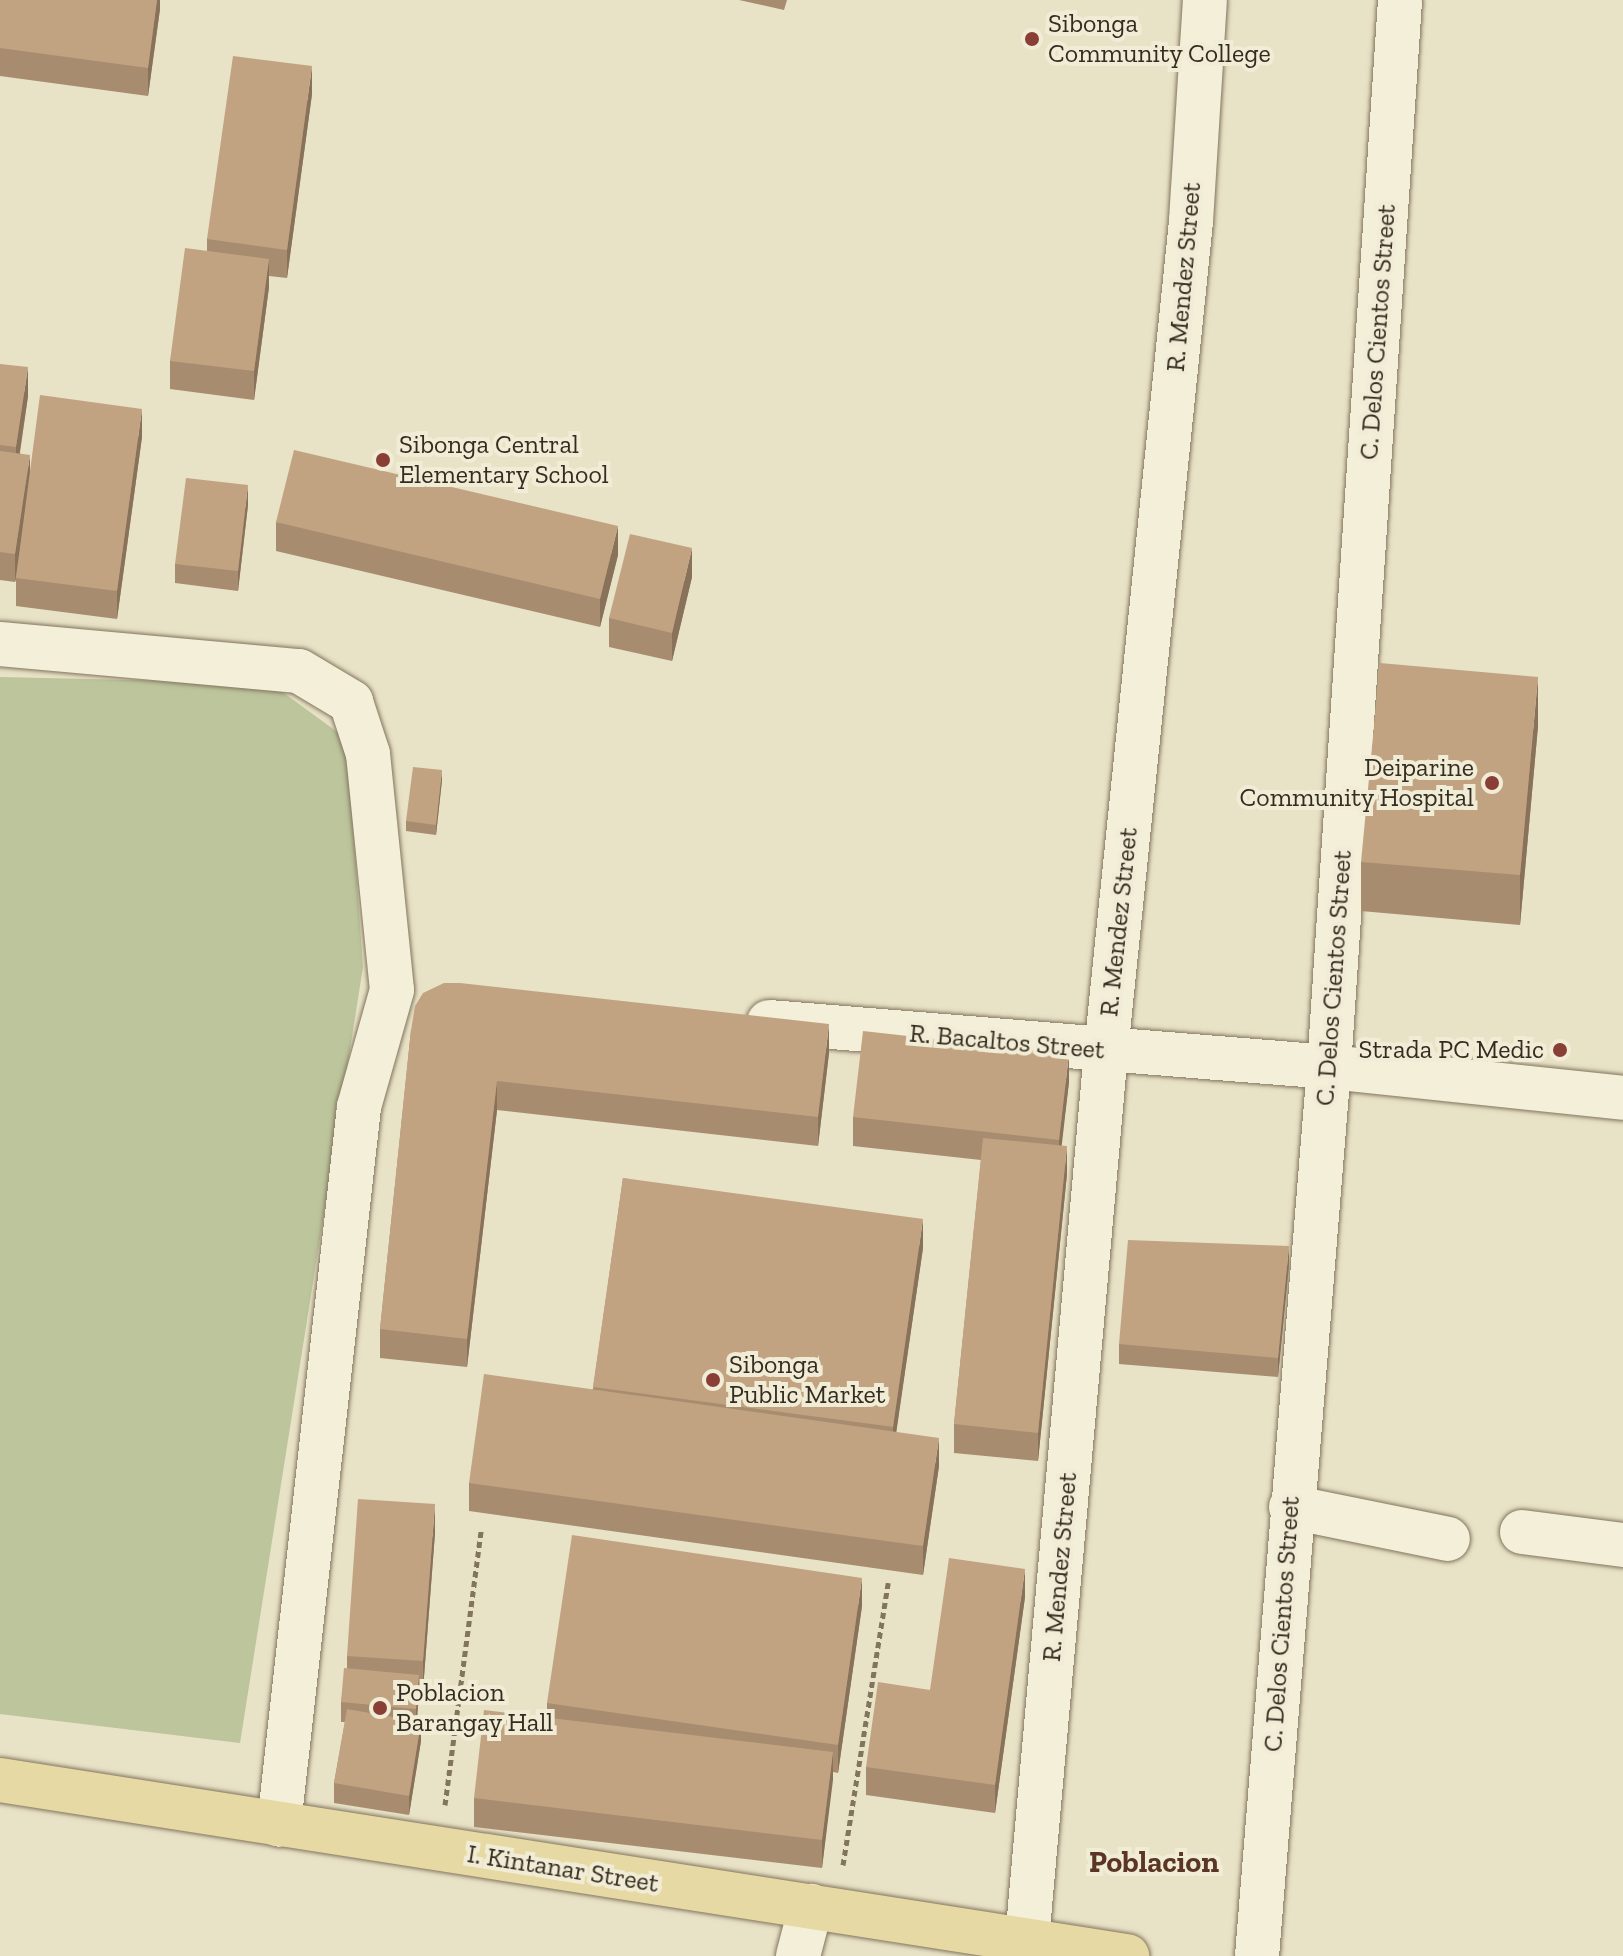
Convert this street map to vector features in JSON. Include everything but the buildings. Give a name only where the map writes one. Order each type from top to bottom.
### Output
[{"type":"main road","name":"I. Kintanar Street","points":[[0,1780],[1127,1956]]},
{"type":"street","name":"R. Mendez Street","points":[[1027,1940],[1106,1051],[1191,221],[1205,0]]},
{"type":"street","name":"C. Delos Cientos Street","points":[[1257,1956],[1329,1067],[1400,0]]},
{"type":"street","points":[[0,644],[299,671],[351,702],[368,754],[392,990],[359,1107],[279,1825]]},
{"type":"street","points":[[392,990],[439,994]]},
{"type":"street","name":"R. Bacaltos Street","points":[[725,1018],[1329,1067],[1623,1098]]},
{"type":"street","points":[[1291,1507],[1448,1539]]},
{"type":"street","points":[[1522,1532],[1623,1545]]},
{"type":"street","points":[[798,1956],[824,1908]]},
{"type":"path","points":[[439,1850],[481,1530]]},
{"type":"path","points":[[824,1908],[888,1583]]},
{"type":"green space","points":[[0,677],[270,683],[347,739],[363,967],[240,1743],[0,1714]]},
{"type":"place","name":"Sibonga Community College","points":[[1032,39]]},
{"type":"place","name":"Sibonga Central Elementary School","points":[[383,460]]},
{"type":"place","name":"Deiparine Community Hospital","points":[[1492,783]]},
{"type":"place","name":"Strada PC Medic","points":[[1560,1050]]},
{"type":"place","name":"Sibonga Public Market","points":[[713,1380]]},
{"type":"place","name":"Poblacion Barangay Hall","points":[[380,1708]]},
{"type":"district","name":"Poblacion","points":[[1154,1862]]}]
